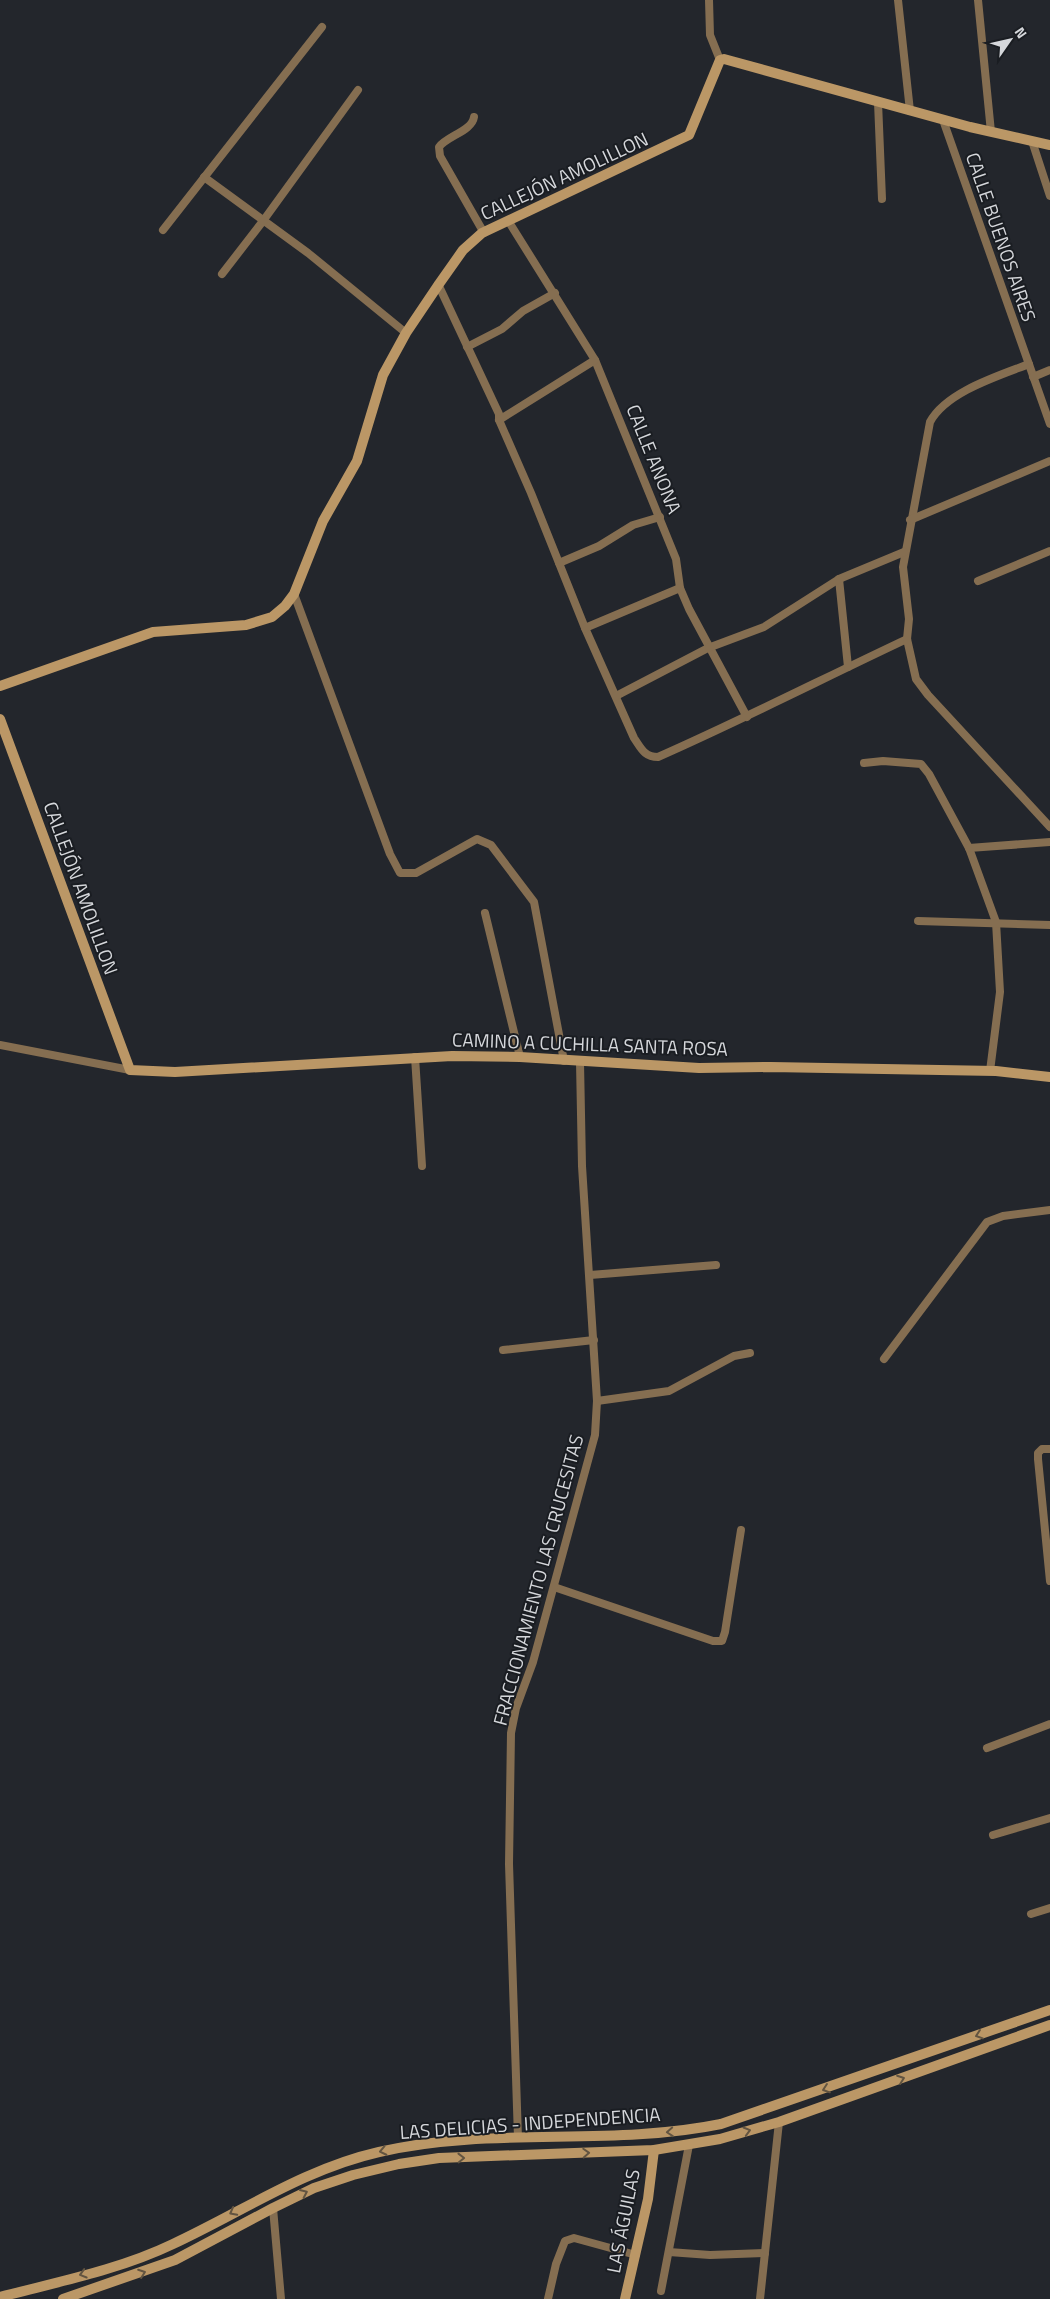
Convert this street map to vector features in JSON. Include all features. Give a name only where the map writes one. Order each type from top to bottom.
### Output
[{"type":"street","points":[[709,0],[710,35],[720,60],[724,59],[943,120],[1050,145]]},
{"type":"street","points":[[898,0],[910,111]]},
{"type":"street","points":[[978,0],[991,132]]},
{"type":"street","points":[[163,230],[322,27]]},
{"type":"street","name":"CALLEJÓN AMOLILLON","points":[[0,686],[153,632],[246,625],[272,617],[285,606],[294,594],[323,521],[357,461],[379,384],[406,334],[438,284],[463,250],[484,233],[689,135],[720,60]]},
{"type":"street","points":[[222,274],[263,222],[358,90]]},
{"type":"street","points":[[878,102],[882,199]]},
{"type":"street","points":[[474,117],[471,125],[442,142],[439,146],[440,156],[484,233]]},
{"type":"street","name":"CALLE BUENOS AIRES","points":[[943,120],[1050,424]]},
{"type":"street","points":[[1032,141],[1050,196]]},
{"type":"street","points":[[204,177],[263,222],[308,253],[406,334]]},
{"type":"street","name":"CALLE ANONA","points":[[509,222],[595,360],[676,559],[680,588],[708,648],[747,717]]},
{"type":"street","points":[[438,284],[499,414],[499,420],[585,628],[634,738],[643,752],[650,757],[658,757],[717,728],[747,717],[907,639]]},
{"type":"street","points":[[467,347],[502,329],[523,312],[555,293]]},
{"type":"street","points":[[499,420],[595,360]]},
{"type":"street","points":[[1029,364],[989,379],[943,404],[930,422],[904,552],[904,581],[909,619],[907,639],[916,679],[928,695],[1050,827]]},
{"type":"street","points":[[1034,377],[1050,370]]},
{"type":"street","points":[[910,520],[1050,461]]},
{"type":"street","points":[[559,563],[599,546],[633,525],[660,517]]},
{"type":"street","points":[[978,582],[1050,551]]},
{"type":"street","points":[[616,696],[708,648],[764,627],[839,579],[904,552]]},
{"type":"street","points":[[839,579],[848,667]]},
{"type":"street","points":[[585,628],[680,588]]},
{"type":"street","points":[[294,594],[390,854],[400,873],[416,873],[476,839],[491,845],[534,902],[564,1061]]},
{"type":"street","name":"CALLEJÓN AMOLILLON","points":[[0,720],[130,1070]]},
{"type":"street","points":[[864,763],[883,760],[921,764],[929,774],[969,848],[996,922],[1000,992],[990,1071]]},
{"type":"street","points":[[969,848],[1050,842]]},
{"type":"street","points":[[485,913],[520,1057]]},
{"type":"street","points":[[918,921],[1050,925]]},
{"type":"street","points":[[0,1045],[130,1070]]},
{"type":"street","points":[[415,1057],[422,1166]]},
{"type":"street","name":"CAMINO A CUCHILLA SANTA ROSA","points":[[130,1070],[175,1072],[415,1057],[520,1057],[699,1068],[770,1067],[990,1071],[1050,1077]]},
{"type":"street","name":"FRACCIONAMIENTO LAS CRUCESITAS","points":[[518,2138],[509,1864],[511,1733],[516,1708],[533,1662],[596,1435],[597,1401],[594,1340],[582,1166],[580,1062]]},
{"type":"street","points":[[884,1359],[987,1222],[1003,1216],[1050,1210]]},
{"type":"street","points":[[590,1275],[716,1265]]},
{"type":"street","points":[[503,1350],[594,1340]]},
{"type":"street","points":[[597,1401],[669,1392],[734,1356],[750,1353]]},
{"type":"street","points":[[1050,1449],[1042,1450],[1038,1453],[1046,1521],[1050,1581]]},
{"type":"street","points":[[554,1587],[713,1641],[722,1641],[741,1530]]},
{"type":"street","points":[[987,1748],[1050,1724]]},
{"type":"street","points":[[993,1835],[1050,1818]]},
{"type":"street","points":[[1031,1914],[1050,1908]]},
{"type":"street","name":"LAS DELICIAS - INDEPENDENCIA","points":[[0,2297],[94,2271],[172,2245],[273,2191],[341,2162],[381,2151],[425,2144],[669,2132],[721,2124],[1046,2012]]},
{"type":"street","name":"LAS DELICIAS - INDEPENDENCIA","points":[[63,2299],[175,2260],[314,2188],[399,2164],[439,2158],[654,2150],[689,2145],[779,2122],[1048,2026]]},
{"type":"street","points":[[996,2029],[1000,2043]]},
{"type":"street","points":[[760,2299],[779,2122]]},
{"type":"street","points":[[559,2154],[560,2136]]},
{"type":"street","points":[[662,2291],[689,2145]]},
{"type":"street","name":"LAS ÁGUILAS","points":[[625,2299],[648,2199],[654,2150]]},
{"type":"street","points":[[273,2208],[281,2299]]},
{"type":"street","points":[[548,2299],[556,2264],[565,2241],[574,2238],[636,2255]]},
{"type":"street","points":[[669,2252],[710,2255],[765,2253]]}]
